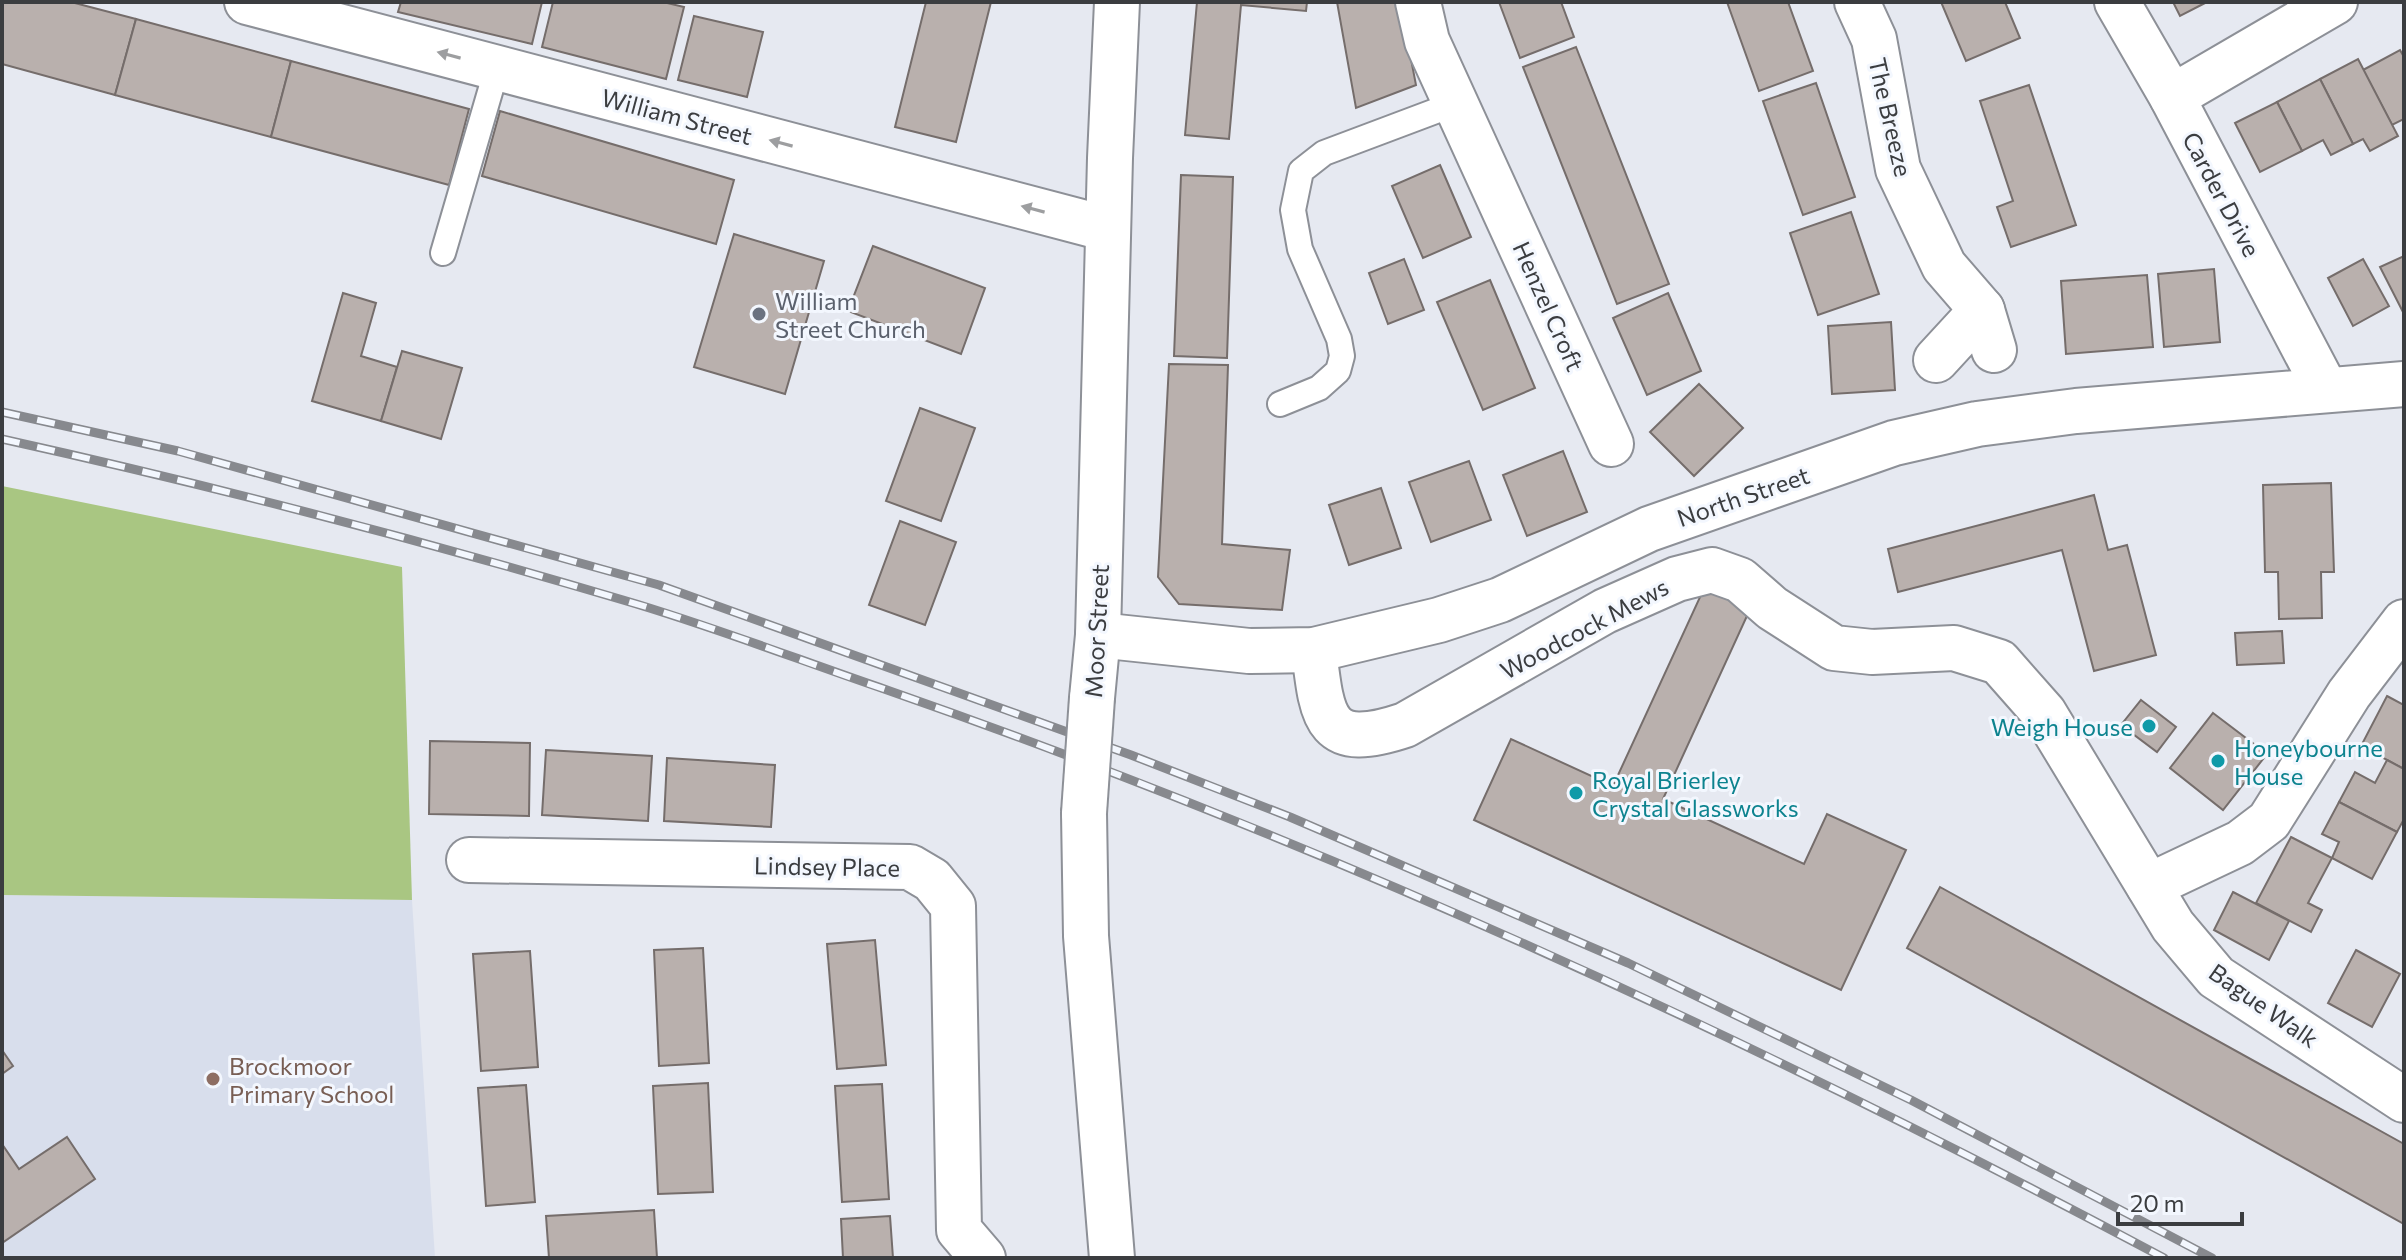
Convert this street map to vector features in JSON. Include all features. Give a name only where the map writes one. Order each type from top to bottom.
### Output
[{"type":"street","name":"William Street","points":[[247,2],[1108,229]]},
{"type":"street","name":"Moor Street","points":[[1112,1258],[1086,936],[1084,813],[1098,635],[1117,2]]},
{"type":"street","name":"Henzel Croft","points":[[1418,2],[1427,41],[1488,168],[1611,444]]},
{"type":"street","name":"The Breeze","points":[[1857,2],[1874,39],[1898,169],[1944,266],[1988,330],[1936,360]]},
{"type":"street","name":"Carder Drive","points":[[2117,2],[2172,97],[2325,388]]},
{"type":"street","points":[[2172,97],[2335,2]]},
{"type":"street","name":"North Street","points":[[1098,635],[1249,651],[1314,650],[1414,627],[1500,600],[1649,529],[1894,443],[1977,424],[2062,412],[2325,388],[2404,384]]},
{"type":"street","name":"Woodcock Mews","points":[[1314,650],[1321,705],[1330,723],[1346,734],[1371,736],[1405,725],[1605,611],[1677,579],[1712,570],[1740,580],[1789,621],[1834,648],[1872,652],[1954,648]]},
{"type":"street","points":[[2149,886],[2240,843],[2269,821],[2349,694],[2404,622]]},
{"type":"street","name":"Bague Walk","points":[[1954,648],[1999,662],[2044,713],[2173,926],[2216,977],[2404,1100]]},
{"type":"street","name":"Lindsey Place","points":[[469,860],[910,867],[932,880],[953,906],[959,1230],[983,1258]]},
{"type":"lane","points":[[443,253],[497,68]]},
{"type":"lane","points":[[1280,404],[1319,388],[1338,371],[1342,356],[1300,249],[1293,210],[1301,171],[1324,153],[1457,103]]},
{"type":"shaded area","name":"Brockmoor Primary School","points":[[2,895],[412,900],[435,1258],[2,1258]]},
{"type":"green space","points":[[2,486],[402,567],[412,900],[2,895]]},
{"type":"building","points":[[2,2],[71,2],[136,19],[115,95],[2,64]]},
{"type":"building","points":[[401,2],[542,2],[532,44],[398,12]]},
{"type":"building","points":[[553,2],[663,2],[684,7],[666,79],[542,47]]},
{"type":"building","points":[[926,2],[991,2],[956,142],[895,127]]},
{"type":"building","points":[[1197,2],[1307,2],[1306,11],[1241,5],[1229,139],[1185,135]]},
{"type":"building","points":[[1337,2],[1400,2],[1416,85],[1356,108]]},
{"type":"building","points":[[1499,2],[1561,2],[1574,37],[1520,58]]},
{"type":"building","points":[[1727,2],[1788,2],[1813,71],[1759,91]]},
{"type":"building","points":[[1941,2],[2005,2],[2020,38],[1966,61]]},
{"type":"building","points":[[2173,2],[2207,2],[2180,16]]},
{"type":"building","points":[[694,16],[763,32],[747,97],[678,80]]},
{"type":"building","points":[[136,19],[291,61],[271,137],[115,95]]},
{"type":"building","points":[[1576,47],[1669,284],[1617,304],[1523,67]]},
{"type":"building","points":[[2400,50],[2404,57],[2404,119],[2392,125],[2363,70]]},
{"type":"building","points":[[2358,59],[2398,136],[2370,151],[2363,139],[2353,144],[2320,79]]},
{"type":"building","points":[[291,61],[469,109],[449,185],[271,137]]},
{"type":"building","points":[[2320,79],[2353,144],[2331,155],[2323,140],[2302,151],[2277,102]]},
{"type":"building","points":[[1816,83],[1855,197],[1803,215],[1763,101]]},
{"type":"building","points":[[2029,85],[2076,225],[2011,247],[1997,207],[2013,201],[1980,101]]},
{"type":"building","points":[[2277,102],[2302,151],[2260,172],[2235,123]]},
{"type":"building","points":[[500,111],[734,180],[716,244],[482,176]]},
{"type":"building","points":[[1440,165],[1471,237],[1423,258],[1392,186]]},
{"type":"building","points":[[1181,175],[1233,177],[1227,358],[1174,356]]},
{"type":"building","points":[[1851,212],[1879,294],[1818,315],[1790,233]]},
{"type":"building","name":"William Street Church","points":[[734,234],[824,261],[785,394],[694,367]]},
{"type":"building","points":[[873,246],[985,288],[961,354],[848,311]]},
{"type":"building","points":[[2404,256],[2404,314],[2380,267]]},
{"type":"building","points":[[1404,259],[1424,310],[1388,324],[1369,273]]},
{"type":"building","points":[[2363,259],[2389,306],[2353,326],[2328,278]]},
{"type":"building","points":[[2214,269],[2220,342],[2164,347],[2158,274]]},
{"type":"building","points":[[2147,275],[2153,347],[2066,354],[2061,281]]},
{"type":"building","points":[[1490,280],[1535,388],[1483,410],[1437,302]]},
{"type":"building","points":[[343,293],[376,303],[361,356],[397,367],[381,421],[312,401]]},
{"type":"building","points":[[1668,293],[1701,371],[1647,395],[1613,318]]},
{"type":"building","points":[[1891,322],[1895,390],[1832,394],[1828,326]]},
{"type":"building","points":[[402,351],[462,368],[441,439],[381,421]]},
{"type":"building","points":[[1169,364],[1228,365],[1222,544],[1290,550],[1282,610],[1179,604],[1158,577]]},
{"type":"building","points":[[1699,384],[1743,428],[1694,476],[1650,432]]},
{"type":"building","points":[[920,408],[975,428],[941,521],[886,501]]},
{"type":"building","points":[[1563,451],[1587,512],[1527,536],[1503,475]]},
{"type":"building","points":[[1469,461],[1491,520],[1431,542],[1409,482]]},
{"type":"building","points":[[2331,483],[2334,572],[2321,572],[2322,618],[2279,619],[2278,572],[2265,572],[2263,485]]},
{"type":"building","points":[[1381,488],[1401,548],[1349,565],[1329,505]]},
{"type":"building","points":[[2094,495],[2108,550],[2127,545],[2156,655],[2094,671],[2062,550],[1898,592],[1888,549]]},
{"type":"building","points":[[900,521],[956,542],[925,625],[869,605]]},
{"type":"building","name":"Royal Brierley Crystal Glassworks","points":[[1706,584],[1752,605],[1663,799],[1804,864],[1827,814],[1906,850],[1841,990],[1474,820],[1511,739],[1613,786]]},
{"type":"building","points":[[2282,631],[2284,663],[2237,665],[2235,633]]},
{"type":"building","points":[[2387,696],[2404,705],[2404,769],[2361,746]]},
{"type":"building","name":"Weigh House","points":[[2141,700],[2176,727],[2157,752],[2121,725]]},
{"type":"building","name":"Honeybourne House","points":[[2213,713],[2267,754],[2223,810],[2170,768]]},
{"type":"building","points":[[430,741],[530,743],[529,816],[429,814]]},
{"type":"building","points":[[546,750],[652,756],[648,821],[542,815]]},
{"type":"building","points":[[667,758],[775,765],[771,827],[664,821]]},
{"type":"building","points":[[2387,760],[2404,769],[2404,819],[2397,832],[2339,802],[2355,772],[2375,783]]},
{"type":"building","points":[[2339,802],[2397,832],[2372,879],[2332,858],[2339,842],[2322,834]]},
{"type":"building","points":[[2291,837],[2332,858],[2308,903],[2322,910],[2311,932],[2256,903]]},
{"type":"building","points":[[1940,887],[2404,1144],[2404,1224],[1907,948]]},
{"type":"building","points":[[2233,892],[2289,921],[2269,960],[2214,930]]},
{"type":"building","points":[[875,940],[886,1065],[837,1069],[827,944]]},
{"type":"building","points":[[703,948],[709,1063],[659,1066],[654,950]]},
{"type":"building","points":[[2356,950],[2400,974],[2372,1027],[2328,1003]]},
{"type":"building","points":[[530,951],[538,1067],[481,1071],[473,954]]},
{"type":"building","points":[[2,1050],[13,1066],[2,1074]]},
{"type":"building","points":[[708,1083],[713,1192],[658,1194],[653,1086]]},
{"type":"building","points":[[882,1084],[889,1199],[842,1202],[835,1086]]},
{"type":"building","points":[[526,1085],[535,1202],[486,1206],[478,1088]]},
{"type":"building","points":[[67,1137],[95,1179],[2,1243],[2,1144],[19,1169]]},
{"type":"building","points":[[654,1210],[657,1258],[549,1258],[546,1216]]},
{"type":"building","points":[[890,1216],[893,1258],[843,1258],[841,1219]]},
{"type":"railway","points":[[2,412],[178,451],[659,585],[1131,755],[1290,817],[1628,963],[1911,1100],[2212,1258]]},
{"type":"railway","points":[[2,439],[314,514],[623,600],[722,632],[1052,750],[1377,879],[1537,949],[1853,1098],[2164,1258]]},
{"type":"place","name":"William Street Church","points":[[759,314]]},
{"type":"place","name":"Weigh House","points":[[2149,726]]},
{"type":"place","name":"Honeybourne House","points":[[2218,761]]},
{"type":"place","name":"Royal Brierley Crystal Glassworks","points":[[1576,793]]},
{"type":"place","name":"Brockmoor Primary School","points":[[213,1079]]}]
